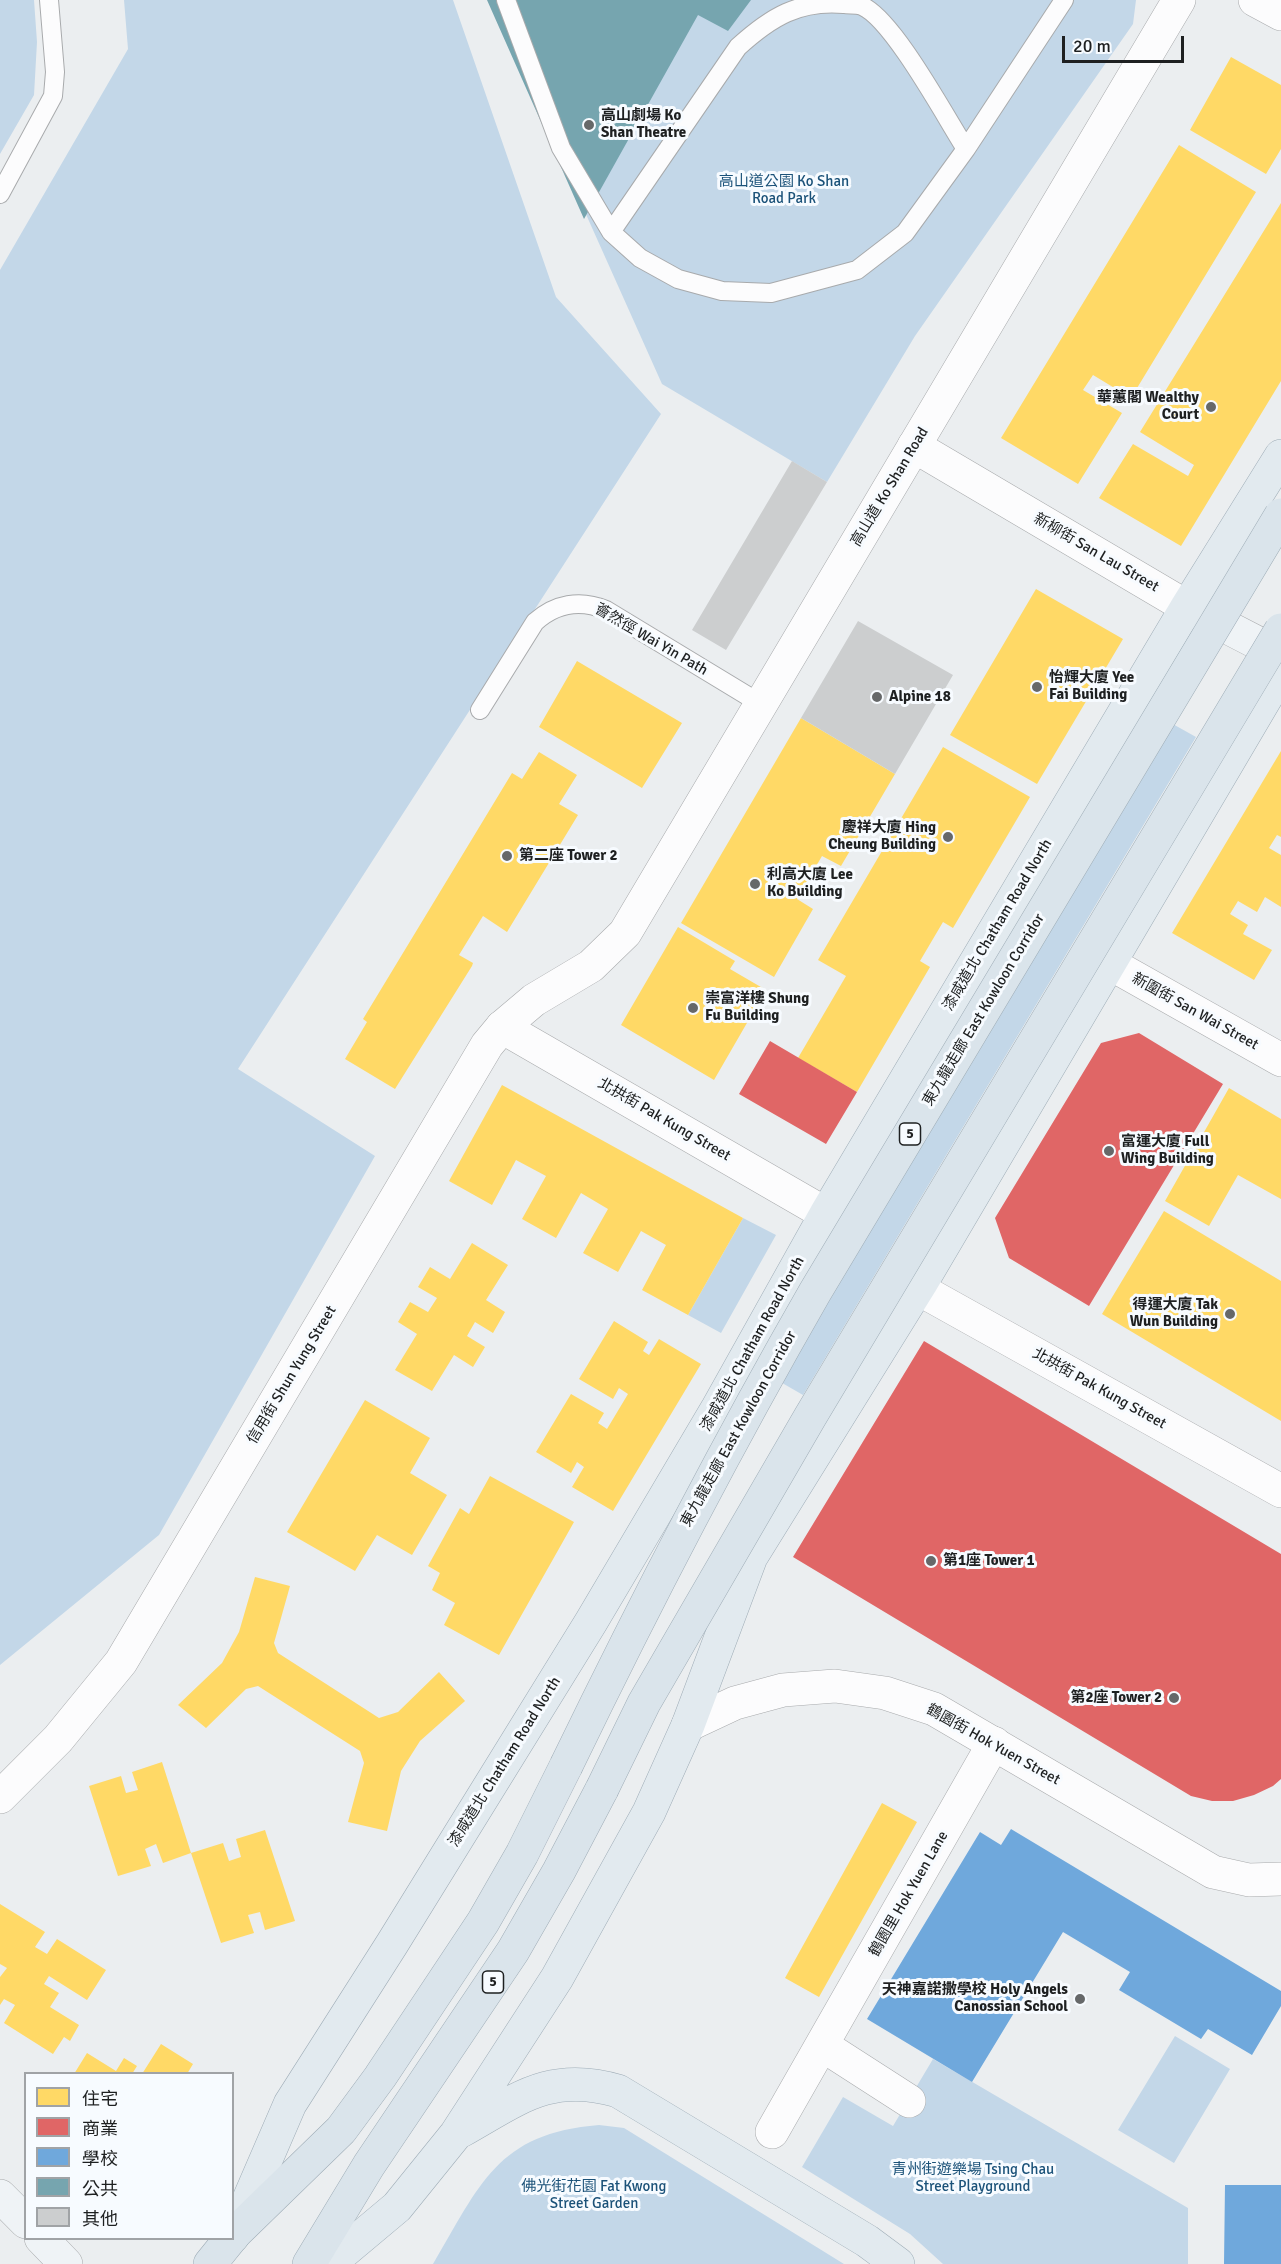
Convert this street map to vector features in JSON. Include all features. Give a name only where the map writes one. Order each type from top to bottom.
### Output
[{"type":"highway","name":"東九龍走廊 East Kowloon Corridor","points":[[566,1766],[669,1556],[753,1400],[815,1292],[1281,515]]},
{"type":"highway","name":"5","points":[[309,2264],[369,2165],[513,1952],[559,1871],[644,1703],[783,1463],[1281,630]]},
{"type":"highway","name":"漆咸道北 Chatham Road North","points":[[234,2235],[341,2130],[380,2077],[483,1922],[522,1854],[566,1766]]},
{"type":"highway","name":"漆咸道北 Chatham Road North","points":[[210,2264],[230,2240]]},
{"type":"main road","name":"漆咸道北 Chatham Road North","points":[[234,2232],[290,2104],[591,1622],[717,1409],[826,1214],[1187,607],[1281,456]]},
{"type":"main road","name":"新柳街 San Lau Street","points":[[1187,607],[1281,655]]},
{"type":"main road","points":[[329,2264],[397,2207],[456,2134],[557,1978],[649,1812],[688,1725],[752,1557],[917,1288],[1281,672]]},
{"type":"main road","points":[[456,2134],[535,2091],[558,2084],[596,2085],[618,2091],[867,2241],[898,2264]]},
{"type":"main road","points":[[0,2196],[24,2220]]},
{"type":"main road","points":[[43,2240],[66,2264]]},
{"type":"street","name":"高山道 Ko Shan Road","points":[[591,966],[625,933],[1179,0]]},
{"type":"street","points":[[1255,0],[1281,14]]},
{"type":"street","name":"新柳街 San Lau Street","points":[[914,446],[1187,607]]},
{"type":"street","name":"新圍街 San Wai Street","points":[[1109,963],[1281,1060]]},
{"type":"street","name":"信用街 Shun Yung Street","points":[[0,1797],[58,1739],[121,1662],[487,1045],[502,1027],[534,1000],[591,966]]},
{"type":"street","name":"北拱街 Pak Kung Street","points":[[502,1027],[826,1214]]},
{"type":"street","name":"北拱街 Pak Kung Street","points":[[917,1288],[1281,1491]]},
{"type":"street","name":"鶴園街 Hok Yuen Street","points":[[688,1725],[735,1702],[774,1692],[835,1686],[885,1693],[934,1709],[1213,1872],[1249,1880],[1281,1879]]},
{"type":"street","name":"鶴園里 Hok Yuen Lane","points":[[772,2132],[994,1743]]},
{"type":"street","points":[[822,2045],[909,2101]]},
{"type":"lane","points":[[0,194],[53,96],[55,72],[50,0]]},
{"type":"lane","points":[[506,0],[561,148],[611,232],[640,258],[678,279],[722,291],[771,293],[857,270],[905,233],[966,149],[1064,0]]},
{"type":"lane","points":[[611,232],[738,47],[756,30],[782,14],[808,5],[833,2],[862,6],[887,26],[966,149]]},
{"type":"lane","name":"薈然徑 Wai Yin Path","points":[[480,710],[535,622],[546,612],[570,604],[594,605],[606,610],[761,704]]},
{"type":"green space","points":[[0,0],[34,0],[37,42],[34,95],[0,154]]},
{"type":"green space","points":[[124,0],[453,0],[556,297],[661,414],[238,1069],[375,1156],[159,1535],[0,1665],[0,270],[128,49]]},
{"type":"green space","name":"高山道公園 Ko Shan Road Park","points":[[490,0],[1136,0],[1133,24],[915,336],[827,482],[662,384]]},
{"type":"green space","points":[[1162,718],[1196,737],[803,1395],[770,1376]]},
{"type":"green space","points":[[743,1218],[776,1235],[721,1333],[688,1315]]},
{"type":"green space","points":[[1175,2036],[1230,2069],[1174,2163],[1118,2130]]},
{"type":"green space","name":"青州街遊樂場 Tsing Chau Street Playground","points":[[933,2059],[1188,2208],[1188,2264],[943,2264],[910,2234],[802,2167],[843,2097],[893,2126]]},
{"type":"green space","name":"佛光街花園 Fat Kwong Street Garden","points":[[599,2125],[624,2128],[844,2264],[433,2264],[479,2187],[495,2168],[514,2152],[537,2139],[565,2130]]},
{"type":"building: 住宅","points":[[1231,57],[1281,85],[1281,149],[1266,174],[1190,130]]},
{"type":"building: 住宅","points":[[1179,145],[1256,192],[1131,398],[1093,375],[1083,390],[1122,413],[1078,484],[1001,438]]},
{"type":"building: 住宅","points":[[1281,203],[1281,381],[1181,546],[1099,498],[1133,444],[1188,476],[1194,465],[1140,432]]},
{"type":"building: 住宅","name":"怡輝大廈 Yee Fai Building","points":[[1036,589],[1123,639],[1037,784],[950,735]]},
{"type":"building: 住宅","points":[[577,661],[682,723],[642,788],[539,727]]},
{"type":"building: 住宅","points":[[801,718],[895,774],[841,866],[822,856],[797,899],[813,909],[774,977],[681,923]]},
{"type":"building: 住宅","points":[[943,747],[1030,797],[953,928],[943,922],[920,961],[930,967],[857,1092],[798,1058],[846,976],[818,960]]},
{"type":"building: 住宅","points":[[1281,751],[1281,837],[1277,835],[1269,848],[1281,855],[1281,907],[1265,897],[1257,912],[1238,901],[1230,914],[1248,925],[1243,934],[1272,950],[1254,980],[1172,933]]},
{"type":"building: 住宅","points":[[539,752],[577,775],[559,804],[578,815],[507,932],[483,916],[459,955],[473,963],[472,966],[395,1089],[345,1059],[367,1022],[363,1019],[512,773],[522,779]]},
{"type":"building: 住宅","name":"崇富洋樓 Shung Fu Building","points":[[678,927],[735,961],[730,969],[766,990],[714,1080],[621,1025]]},
{"type":"building: 住宅","points":[[1141,1036],[1165,1050],[1153,1070],[1160,1074],[1171,1054],[1196,1068],[1183,1089],[1200,1100],[1186,1125],[1168,1114],[1165,1119],[1183,1130],[1167,1156],[1150,1145],[1137,1166],[1113,1151],[1124,1131],[1118,1127],[1106,1147],[1082,1132],[1094,1111],[1077,1101],[1092,1076],[1109,1086],[1113,1081],[1096,1071],[1111,1046],[1128,1056]]},
{"type":"building: 住宅","points":[[502,1085],[743,1218],[688,1315],[642,1290],[666,1245],[641,1231],[618,1272],[583,1253],[608,1209],[581,1193],[556,1238],[522,1219],[546,1176],[516,1160],[492,1205],[449,1181]]},
{"type":"building: 住宅","points":[[1229,1088],[1281,1119],[1281,1199],[1238,1175],[1209,1226],[1165,1201]]},
{"type":"building: 住宅","points":[[1069,1161],[1093,1175],[1081,1195],[1088,1199],[1099,1179],[1124,1193],[1111,1214],[1129,1224],[1114,1249],[1096,1239],[1093,1244],[1111,1255],[1096,1280],[1078,1270],[1066,1290],[1041,1276],[1053,1256],[1046,1253],[1035,1272],[1010,1258],[1022,1237],[1005,1226],[1019,1202],[1037,1212],[1041,1206],[1024,1196],[1039,1171],[1056,1181]]},
{"type":"building: 住宅","name":"得運大廈 Tak Wun Building","points":[[1164,1211],[1281,1281],[1281,1421],[1102,1314]]},
{"type":"building: 住宅","points":[[472,1243],[508,1265],[486,1300],[505,1312],[493,1333],[475,1322],[467,1336],[485,1347],[473,1367],[454,1355],[432,1391],[395,1370],[417,1334],[398,1322],[410,1302],[428,1312],[437,1298],[418,1287],[430,1267],[450,1279]]},
{"type":"building: 住宅","points":[[614,1321],[648,1342],[643,1351],[649,1355],[659,1339],[701,1364],[613,1511],[572,1487],[584,1467],[577,1462],[571,1473],[536,1452],[571,1394],[604,1413],[598,1423],[607,1429],[628,1394],[619,1388],[613,1399],[579,1379]]},
{"type":"building: 住宅","points":[[365,1400],[430,1438],[410,1473],[447,1495],[412,1555],[377,1535],[355,1571],[287,1532]]},
{"type":"building: 住宅","points":[[949,1450],[959,1479],[966,1477],[969,1485],[974,1484],[977,1495],[972,1497],[986,1538],[961,1546],[969,1569],[976,1573],[987,1554],[1054,1594],[1051,1598],[1062,1604],[1059,1609],[1093,1629],[1096,1625],[1107,1631],[1109,1627],[1176,1666],[1164,1686],[1171,1690],[1196,1686],[1191,1660],[1233,1653],[1233,1648],[1245,1646],[1245,1651],[1255,1649],[1256,1656],[1281,1652],[1281,1760],[1268,1762],[1264,1743],[1237,1748],[1238,1754],[1222,1757],[1220,1750],[1208,1752],[1208,1758],[1200,1759],[1199,1754],[1186,1775],[1138,1746],[1131,1756],[1106,1740],[1108,1737],[1094,1729],[1098,1722],[1064,1702],[1069,1693],[1048,1680],[1051,1674],[1040,1667],[1036,1673],[1014,1660],[1009,1669],[975,1649],[971,1655],[957,1647],[955,1650],[929,1635],[935,1625],[886,1596],[900,1574],[894,1576],[891,1568],[897,1566],[893,1554],[886,1557],[880,1540],[887,1538],[879,1512],[860,1518],[850,1489],[912,1469],[909,1463],[916,1460],[915,1456],[926,1452],[927,1457]]},
{"type":"building: 住宅","points":[[490,1476],[574,1522],[499,1655],[444,1625],[455,1603],[432,1590],[440,1573],[428,1566],[460,1508],[469,1514]]},
{"type":"building: 住宅","points":[[255,1577],[290,1586],[274,1643],[278,1653],[379,1718],[398,1712],[439,1672],[465,1701],[420,1741],[401,1771],[387,1831],[348,1822],[364,1763],[360,1751],[258,1686],[246,1689],[206,1728],[178,1705],[222,1663],[239,1632]]},
{"type":"building: 住宅","points":[[162,1762],[191,1853],[163,1863],[156,1844],[145,1849],[151,1866],[118,1876],[89,1786],[121,1776],[126,1793],[138,1790],[132,1772]]},
{"type":"building: 住宅","points":[[882,1803],[917,1822],[819,1997],[785,1978]]},
{"type":"building: 住宅","points":[[265,1830],[295,1921],[265,1930],[260,1912],[248,1915],[254,1933],[221,1943],[191,1853],[223,1843],[229,1861],[241,1857],[236,1839]]},
{"type":"building: 住宅","points":[[0,1904],[45,1932],[35,1947],[47,1954],[57,1939],[106,1970],[87,2000],[49,1976],[44,1984],[59,1993],[50,2007],[79,2025],[70,2041],[64,2037],[53,2054],[4,2023],[15,2005],[4,1999],[0,2005],[0,1977],[7,1968],[0,1964]]},
{"type":"building: 住宅","points":[[161,2044],[193,2064],[188,2072],[143,2072]]},
{"type":"building: 住宅","points":[[87,2053],[116,2071],[124,2058],[137,2066],[133,2072],[75,2072]]},
{"type":"building: 商業","name":"富運大廈 Full Wing Building","points":[[1139,1033],[1223,1084],[1089,1306],[1009,1258],[995,1218],[1101,1043]]},
{"type":"building: 商業","points":[[770,1041],[857,1092],[826,1144],[739,1094]]},
{"type":"building: 商業","points":[[924,1341],[1281,1554],[1281,1779],[1273,1786],[1233,1801],[1212,1801],[1191,1796],[793,1557]]},
{"type":"building: 學校","points":[[1011,1829],[1281,1991],[1281,2006],[1252,2055],[1208,2029],[1201,2039],[1119,1990],[1130,1972],[1063,1932],[972,2082],[867,2019],[980,1832],[1001,1845]]},
{"type":"building: 學校","points":[[1225,2185],[1281,2185],[1281,2264],[1224,2264]]},
{"type":"building: 公共","name":"高山劇場 Ko Shan Theatre","points":[[487,0],[751,0],[728,31],[698,15],[584,219]]},
{"type":"building: 其他","points":[[792,461],[827,482],[726,650],[692,630]]},
{"type":"building: 其他","name":"Alpine 18","points":[[858,621],[953,675],[895,774],[801,718]]},
{"type":"place","name":"高山劇場 Ko Shan Theatre","points":[[589,125]]},
{"type":"place","name":"華蕙閣 Wealthy Court","points":[[1211,407]]},
{"type":"place","name":"怡輝大廈 Yee Fai Building","points":[[1037,687]]},
{"type":"place","name":"Alpine 18","points":[[877,697]]},
{"type":"place","name":"慶祥大廈 Hing Cheung Building","points":[[948,837]]},
{"type":"place","name":"第二座 Tower 2","points":[[507,856]]},
{"type":"place","name":"利高大廈 Lee Ko Building","points":[[755,884]]},
{"type":"place","name":"崇富洋樓 Shung Fu Building","points":[[693,1008]]},
{"type":"place","name":"富運大廈 Full Wing Building","points":[[1109,1151]]},
{"type":"place","name":"得運大廈 Tak Wun Building","points":[[1230,1314]]},
{"type":"place","name":"第1座 Tower 1","points":[[931,1561]]},
{"type":"place","name":"第2座 Tower 2","points":[[1174,1698]]},
{"type":"place","name":"天神嘉諾撒學校 Holy Angels Canossian School","points":[[1080,1999]]}]
